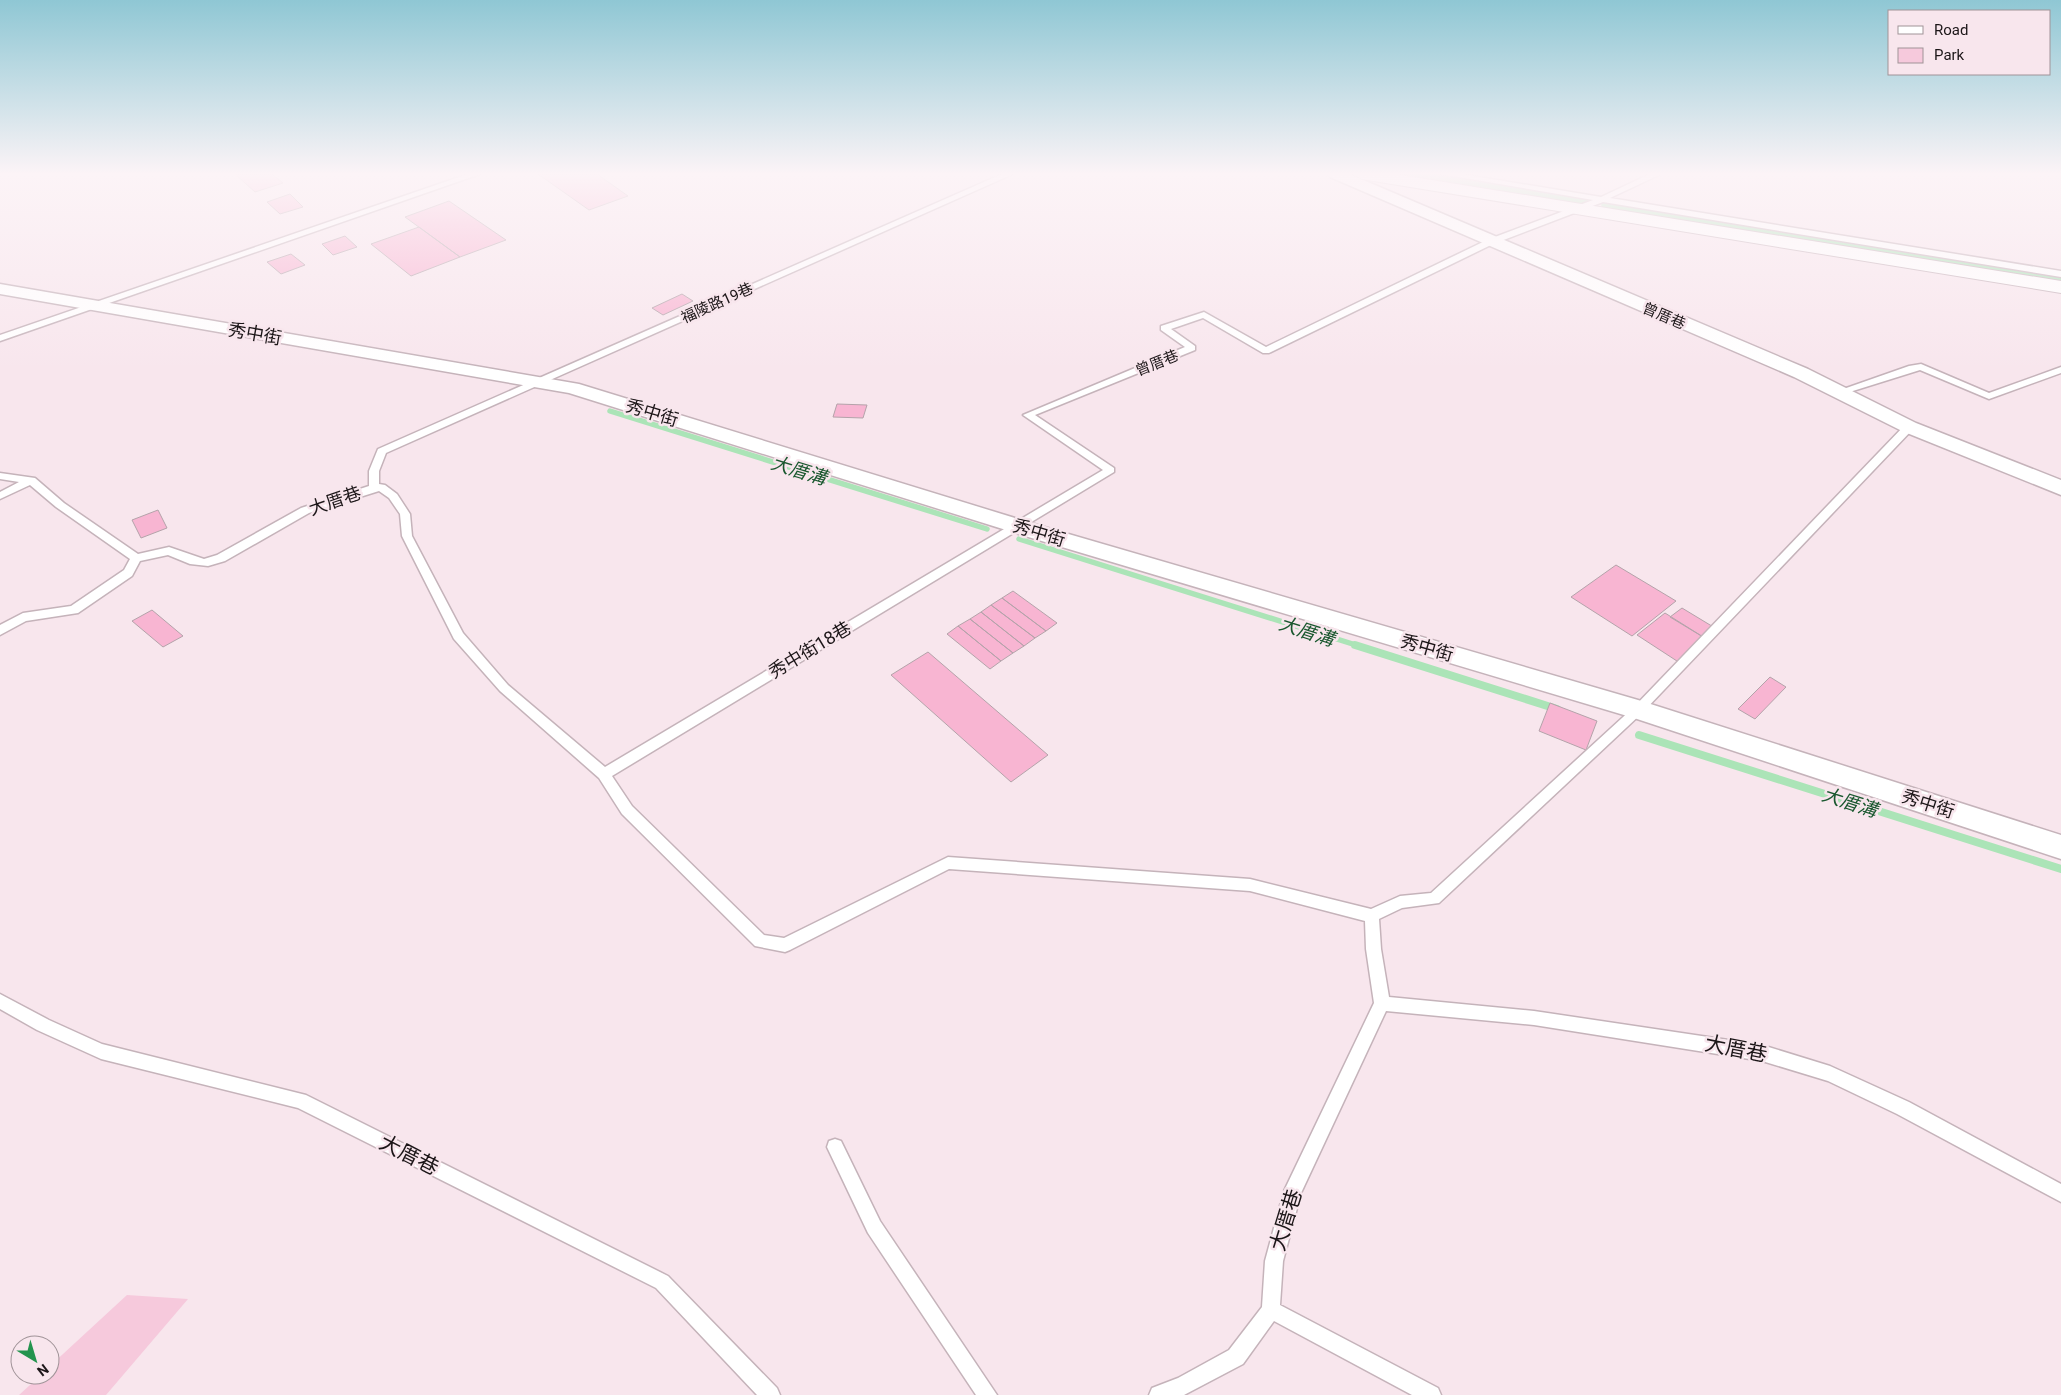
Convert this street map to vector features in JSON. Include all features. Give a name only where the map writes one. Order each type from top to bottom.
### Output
[{"type":"street","name":"曾厝巷","points":[[1483,239],[1801,374],[1909,427],[2061,488]]},
{"type":"street","points":[[1766,239],[2061,287]]},
{"type":"street","name":"秀中街","points":[[0,289],[572,388],[1017,526],[1638,710],[2061,847]]},
{"type":"lane","points":[[0,338],[287,239]]},
{"type":"lane","name":"福陵路19巷","points":[[535,383],[861,239]]},
{"type":"lane","name":"曾厝巷","points":[[1017,526],[1110,470],[1028,415],[1192,348],[1164,328],[1204,315],[1266,351],[1498,239]]},
{"type":"lane","points":[[1844,239],[2061,274]]},
{"type":"lane","points":[[1837,393],[1912,368],[1921,367],[1989,396],[2061,370]]},
{"type":"lane","name":"大厝巷","points":[[136,558],[169,551],[190,560],[204,562],[221,558],[305,510],[329,504],[374,488],[374,471],[382,451],[535,383]]},
{"type":"lane","points":[[374,488],[381,487],[394,496],[405,514],[407,536],[458,636],[504,688],[604,774],[627,810],[760,941],[785,945],[948,863],[1250,885],[1372,916],[1400,902],[1434,899],[1638,710],[1909,427]]},
{"type":"lane","points":[[0,476],[31,480],[60,506],[136,558],[128,573],[74,610],[23,616],[0,631]]},
{"type":"lane","points":[[0,496],[31,480]]},
{"type":"lane","name":"秀中街18巷","points":[[604,774],[1017,526]]},
{"type":"lane","points":[[1372,916],[1370,938],[1382,1003]]},
{"type":"lane","name":"大厝巷","points":[[0,1001],[43,1025],[101,1051],[300,1101],[662,1282],[770,1395]]},
{"type":"lane","name":"大厝巷","points":[[1271,1310],[1274,1261],[1294,1191],[1382,1003],[1534,1018],[1762,1053],[1830,1074],[1903,1108],[2061,1193]]},
{"type":"lane","points":[[835,1147],[874,1227],[987,1395]]},
{"type":"lane","points":[[1159,1395],[1183,1386],[1236,1357],[1271,1310],[1431,1395]]},
{"type":"green space","points":[[127,1295],[188,1299],[106,1395],[19,1395],[30,1385],[60,1385],[60,1357]]},
{"type":"building","points":[[336,239],[348,239],[357,247],[333,255],[322,244]]},
{"type":"building","points":[[385,239],[436,239],[460,257],[411,276],[371,244]]},
{"type":"building","points":[[435,239],[506,240],[460,257]]},
{"type":"building","points":[[291,254],[305,265],[281,274],[267,262]]},
{"type":"building","points":[[682,294],[693,301],[663,315],[652,308]]},
{"type":"building","points":[[837,404],[867,405],[863,418],[833,417]]},
{"type":"building","points":[[158,510],[167,528],[141,538],[132,520]]},
{"type":"building","points":[[1616,565],[1676,601],[1632,636],[1571,597]]},
{"type":"building","points":[[1013,591],[1057,623],[1046,631],[1002,598]]},
{"type":"building","points":[[1002,598],[1046,631],[1035,638],[991,605]]},
{"type":"building","points":[[991,605],[1035,638],[1024,646],[981,612]]},
{"type":"building","points":[[1682,608],[1720,631],[1708,640],[1670,617]]},
{"type":"building","points":[[152,610],[183,636],[163,647],[132,621]]},
{"type":"building","points":[[981,612],[1024,646],[1013,653],[970,619]]},
{"type":"building","points":[[1665,613],[1708,640],[1680,663],[1637,635]]},
{"type":"building","points":[[970,619],[1013,653],[1001,661],[958,626]]},
{"type":"building","points":[[958,626],[1001,661],[990,669],[947,634]]},
{"type":"building","points":[[928,652],[1048,755],[1011,782],[891,675]]},
{"type":"building","points":[[1770,677],[1786,687],[1755,719],[1738,709]]},
{"type":"building","points":[[1550,703],[1597,721],[1586,750],[1539,731]]},
{"type":"waterway","points":[[1812,239],[2061,281]]},
{"type":"waterway","name":"大厝溝","points":[[610,411],[987,529]]},
{"type":"waterway","name":"大厝溝","points":[[1019,539],[1359,646]]},
{"type":"waterway","name":"大厝溝","points":[[1355,645],[1557,709]]},
{"type":"waterway","name":"大厝溝","points":[[1639,735],[2061,869]]}]
